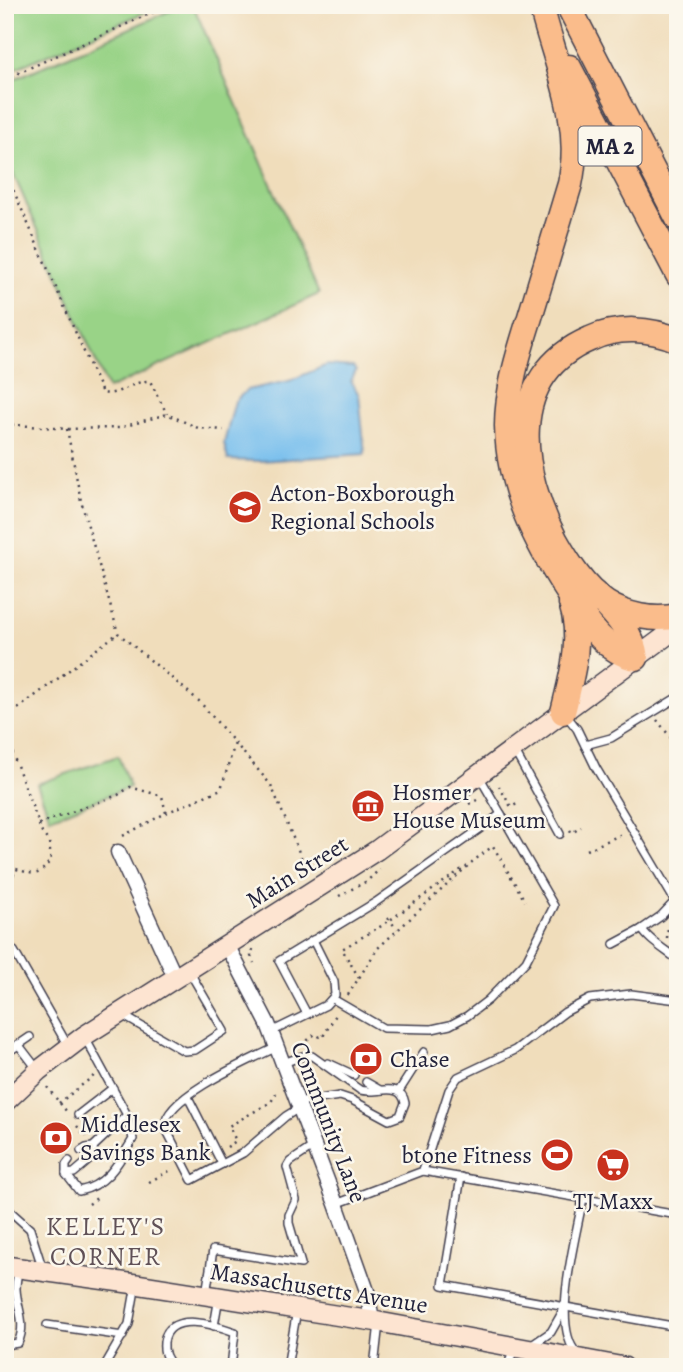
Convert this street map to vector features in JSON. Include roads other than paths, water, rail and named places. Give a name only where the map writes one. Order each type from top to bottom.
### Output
[{"type":"highway","name":"MA 2","points":[[568,5],[678,219]]},
{"type":"highway","name":"MA 2","points":[[541,11],[678,275]]},
{"type":"highway","points":[[541,11],[571,113],[574,158],[570,184],[517,361],[509,400],[507,428],[511,467],[523,508],[540,547],[580,611],[609,646],[636,659]]},
{"type":"highway","points":[[636,659],[631,638],[564,554],[549,527],[534,489],[526,443],[526,426],[540,381],[554,363],[575,346],[612,331],[637,330],[678,340]]},
{"type":"highway","points":[[562,583],[571,603],[577,629],[574,664],[563,712]]},
{"type":"highway","points":[[594,593],[609,605],[634,614],[653,618],[678,616]]},
{"type":"main road","name":"Main Street","points":[[5,1101],[41,1077],[76,1041],[369,856],[678,628]]},
{"type":"main road","name":"Massachusetts Avenue","points":[[9,1268],[297,1309],[524,1347],[559,1360],[585,1359],[624,1367]]},
{"type":"street","points":[[118,852],[182,973]]},
{"type":"street","name":"Community Lane","points":[[227,945],[271,1032],[315,1145],[376,1322]]},
{"type":"lane","points":[[585,745],[611,738],[678,697]]},
{"type":"lane","points":[[563,712],[577,729],[593,763],[676,899],[661,916],[614,944]]},
{"type":"lane","points":[[513,749],[560,834]]},
{"type":"lane","points":[[333,999],[379,1027],[439,1028],[467,1016],[527,961],[554,906],[479,775]]},
{"type":"lane","points":[[307,1014],[279,961],[376,902],[501,814]]},
{"type":"lane","points":[[642,929],[651,940],[660,944],[678,960]]},
{"type":"lane","points":[[271,1032],[333,999],[336,991],[334,982],[313,940]]},
{"type":"lane","points":[[14,951],[76,1041],[103,1068],[127,1115],[133,1139],[117,1166],[93,1188],[79,1191],[66,1174],[69,1161]]},
{"type":"lane","points":[[119,1013],[165,1042],[184,1051],[195,1050],[224,1031],[182,973]]},
{"type":"lane","points":[[422,1171],[449,1090],[458,1077],[514,1050],[565,1012],[590,999],[631,994],[678,1000]]},
{"type":"lane","points":[[5,1054],[30,1037]]},
{"type":"lane","points":[[18,1044],[41,1077]]},
{"type":"lane","points":[[276,1047],[213,1078],[171,1110],[164,1120],[192,1180],[243,1153],[299,1105],[340,1096],[390,1120],[397,1118],[404,1110],[405,1099],[400,1091],[360,1090],[317,1059]]},
{"type":"lane","points":[[400,1091],[424,1052]]},
{"type":"lane","points":[[283,1063],[306,1056],[354,1074]]},
{"type":"lane","points":[[366,1082],[381,1090]]},
{"type":"lane","points":[[76,1119],[113,1088]]},
{"type":"lane","points":[[188,1097],[222,1164]]},
{"type":"lane","points":[[81,1151],[127,1115]]},
{"type":"lane","points":[[66,1174],[74,1173],[94,1156],[91,1144]]},
{"type":"lane","points":[[214,1326],[213,1250],[301,1264],[289,1223],[296,1200],[287,1167],[315,1145]]},
{"type":"lane","points":[[336,1204],[422,1171],[678,1215]]},
{"type":"lane","points":[[461,1177],[443,1285],[678,1327]]},
{"type":"lane","points":[[583,1198],[564,1307],[564,1321],[568,1342],[585,1359]]},
{"type":"lane","points":[[5,1217],[10,1211],[30,1229],[43,1271]]},
{"type":"lane","points":[[5,1345],[18,1343],[22,1330],[22,1314],[9,1268]]},
{"type":"lane","points":[[104,1367],[130,1319],[136,1284]]},
{"type":"lane","points":[[508,1367],[514,1353],[540,1341],[551,1332],[564,1307]]},
{"type":"lane","points":[[287,1367],[297,1309]]},
{"type":"lane","points":[[174,1367],[164,1352],[165,1336],[170,1328],[187,1322],[236,1332],[231,1367]]},
{"type":"lane","points":[[374,1367],[376,1322]]},
{"type":"lane","points":[[47,1325],[123,1336]]},
{"type":"water","points":[[327,365],[353,367],[356,371],[351,381],[359,395],[365,454],[259,461],[228,460],[224,443],[235,401],[247,390],[289,381]]},
{"type":"place","name":"Acton-Boxborough Regional Schools","points":[[245,507]]},
{"type":"place","name":"Hosmer House Museum","points":[[368,806]]},
{"type":"place","name":"Chase","points":[[366,1059]]},
{"type":"place","name":"Middlesex Savings Bank","points":[[56,1138]]},
{"type":"place","name":"btone Fitness","points":[[557,1155]]},
{"type":"place","name":"TJ Maxx","points":[[613,1165]]},
{"type":"district","name":"KELLEY'S CORNER","points":[[106,1241]]}]
